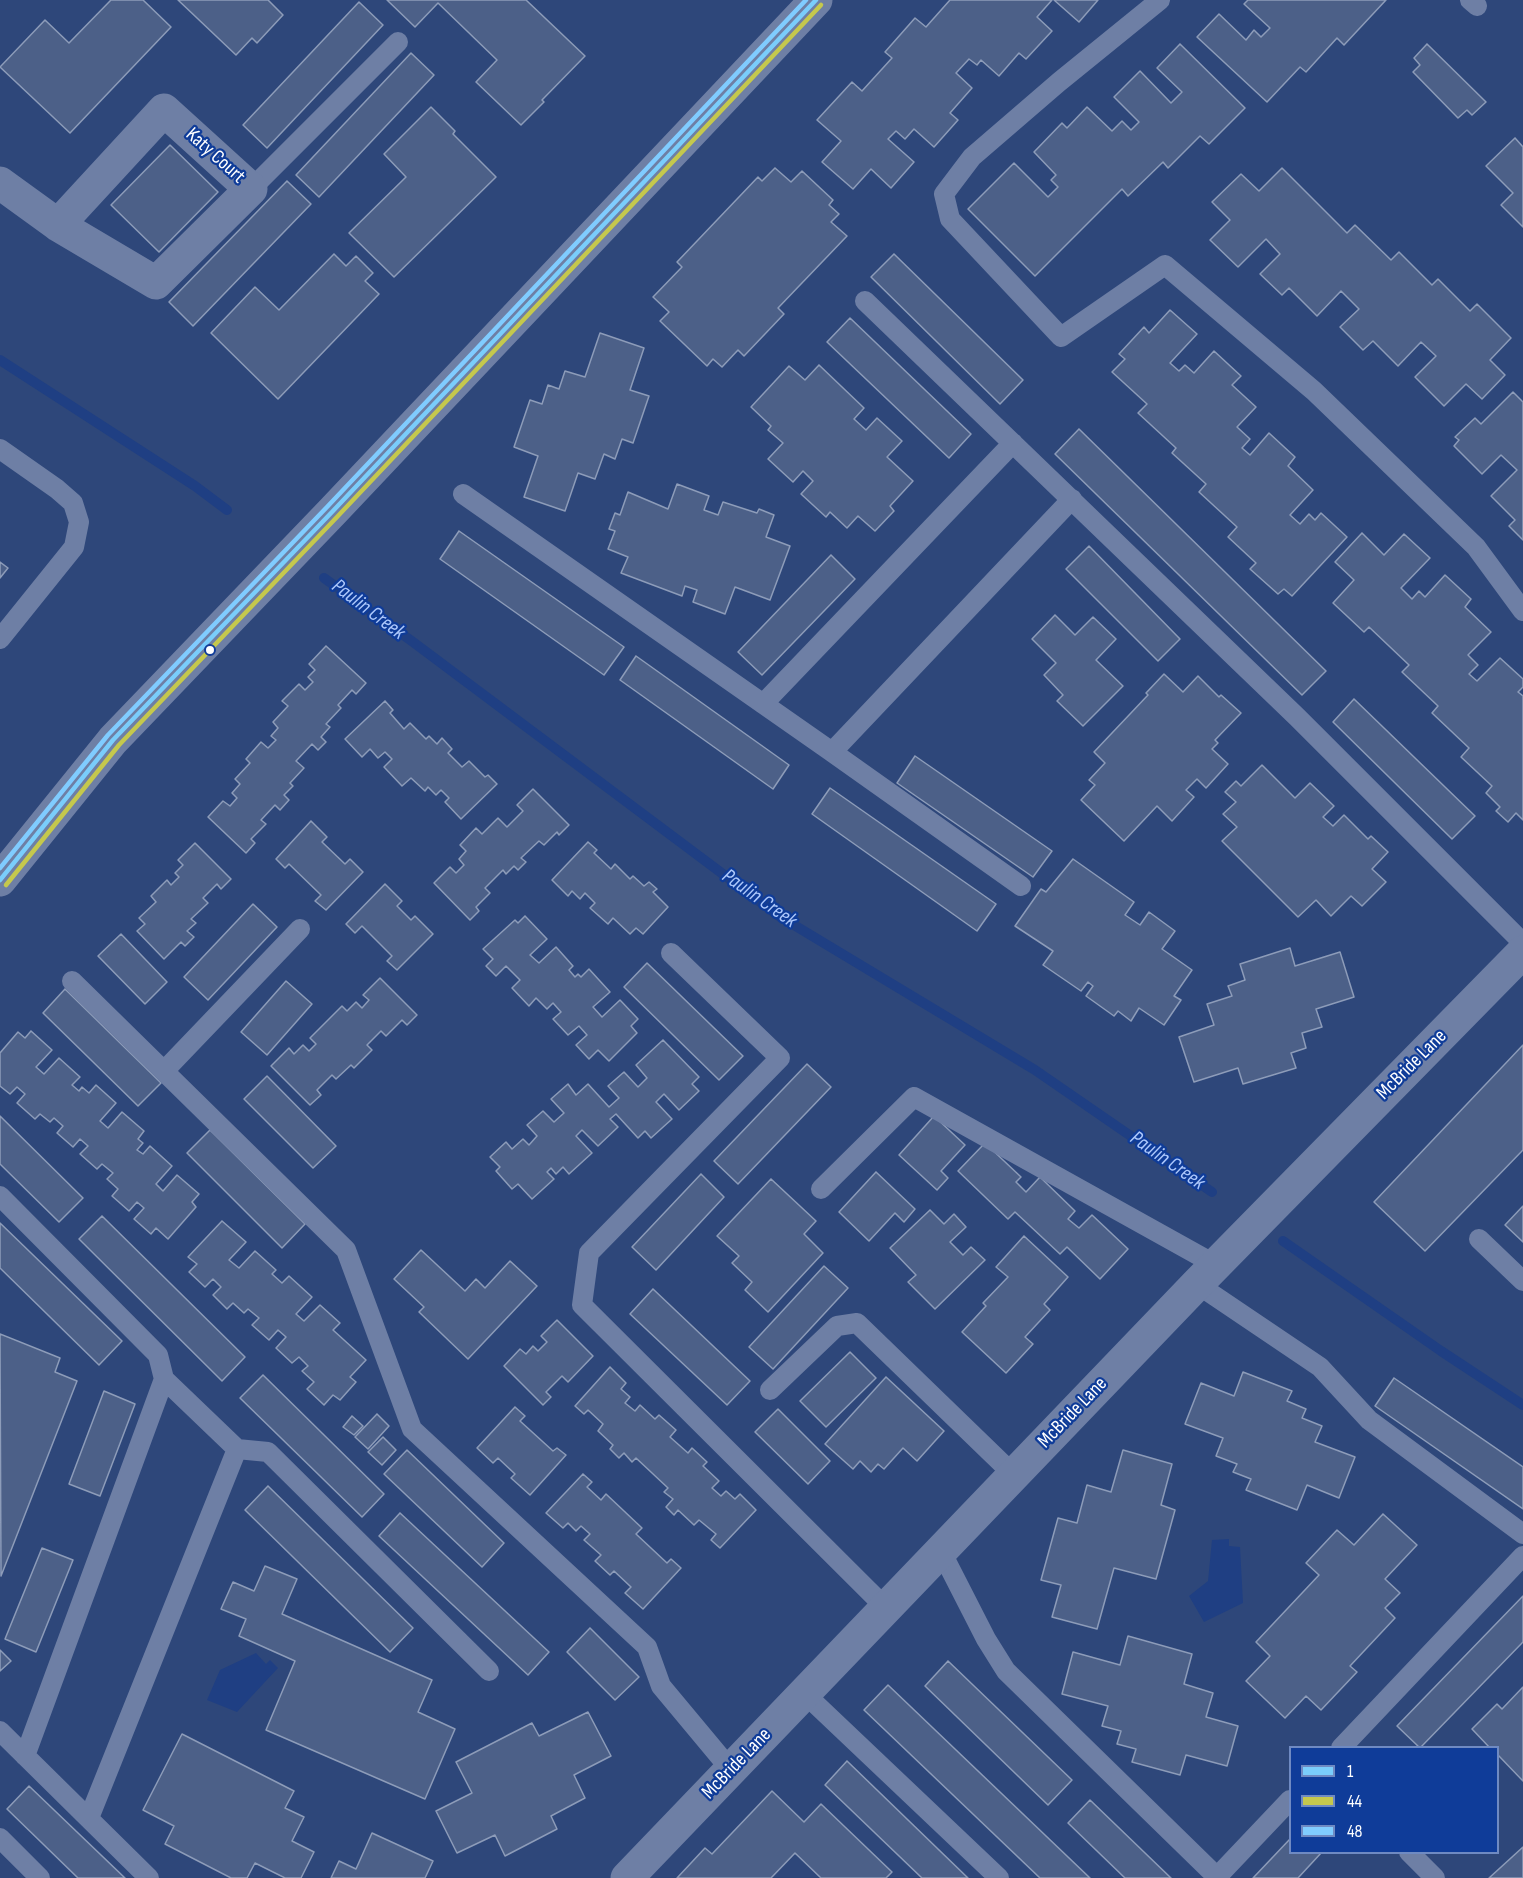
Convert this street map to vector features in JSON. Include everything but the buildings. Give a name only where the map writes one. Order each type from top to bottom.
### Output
[{"type":"street","points":[[0,880],[112,740],[324,520],[816,0]]},
{"type":"street","name":"Katy Court","points":[[0,183],[58,225],[156,283],[251,189],[164,110],[58,225]]},
{"type":"street","name":"McBride Lane","points":[[627,1878],[1206,1274],[1523,952]]},
{"type":"lane","points":[[1160,0],[1059,82],[972,157],[944,194],[950,219],[1061,337],[1166,265],[1314,391],[1476,547],[1523,612]]},
{"type":"lane","points":[[251,189],[398,42]]},
{"type":"lane","points":[[865,301],[1305,725],[1523,943]]},
{"type":"lane","points":[[763,704],[1013,443]]},
{"type":"lane","points":[[0,449],[73,503],[79,522],[74,547],[0,639]]},
{"type":"lane","points":[[463,494],[1021,886]]},
{"type":"lane","points":[[832,752],[1072,499]]},
{"type":"lane","points":[[164,1071],[300,929]]},
{"type":"lane","points":[[671,953],[780,1058],[589,1253],[582,1305],[886,1608]]},
{"type":"lane","points":[[72,981],[346,1250],[412,1429],[647,1647],[661,1686],[731,1770]]},
{"type":"lane","points":[[821,1189],[914,1097],[1206,1274],[1320,1367],[1369,1420],[1523,1534]]},
{"type":"lane","points":[[0,1196],[158,1355],[164,1379],[237,1449],[268,1452],[489,1671]]},
{"type":"lane","points":[[1479,1239],[1523,1281]]},
{"type":"lane","points":[[770,1390],[837,1326],[857,1323],[1014,1475]]},
{"type":"lane","points":[[25,1756],[164,1379]]},
{"type":"lane","points":[[89,1818],[237,1449]]},
{"type":"lane","points":[[941,1551],[986,1639],[1006,1671],[1217,1877],[1289,1801]]},
{"type":"lane","points":[[1343,1746],[1523,1556]]},
{"type":"lane","points":[[804,1694],[999,1878]]},
{"type":"lane","points":[[0,1731],[149,1878]]},
{"type":"lane","points":[[0,1838],[39,1878]]},
{"type":"lane","points":[[1411,1854],[1435,1878]]},
{"type":"water","points":[[1229,1539],[1229,1546],[1240,1547],[1243,1603],[1204,1622],[1189,1596],[1208,1581],[1212,1540]]},
{"type":"water","points":[[256,1653],[266,1664],[270,1660],[278,1668],[237,1712],[207,1700],[220,1670]]},
{"type":"waterway","name":"Paulin Creek","points":[[0,360],[195,486],[227,510]]},
{"type":"waterway","name":"Paulin Creek","points":[[324,578],[779,916],[1035,1070],[1212,1192]]},
{"type":"waterway","name":"Paulin Creek","points":[[1283,1241],[1523,1405]]},
{"type":"transit line","name":"48","points":[[0,868],[108,735],[806,0]]},
{"type":"transit line","name":"1","points":[[0,880],[113,740],[816,0]]},
{"type":"transit line","name":"44","points":[[6,885],[119,745],[821,5]]}]
